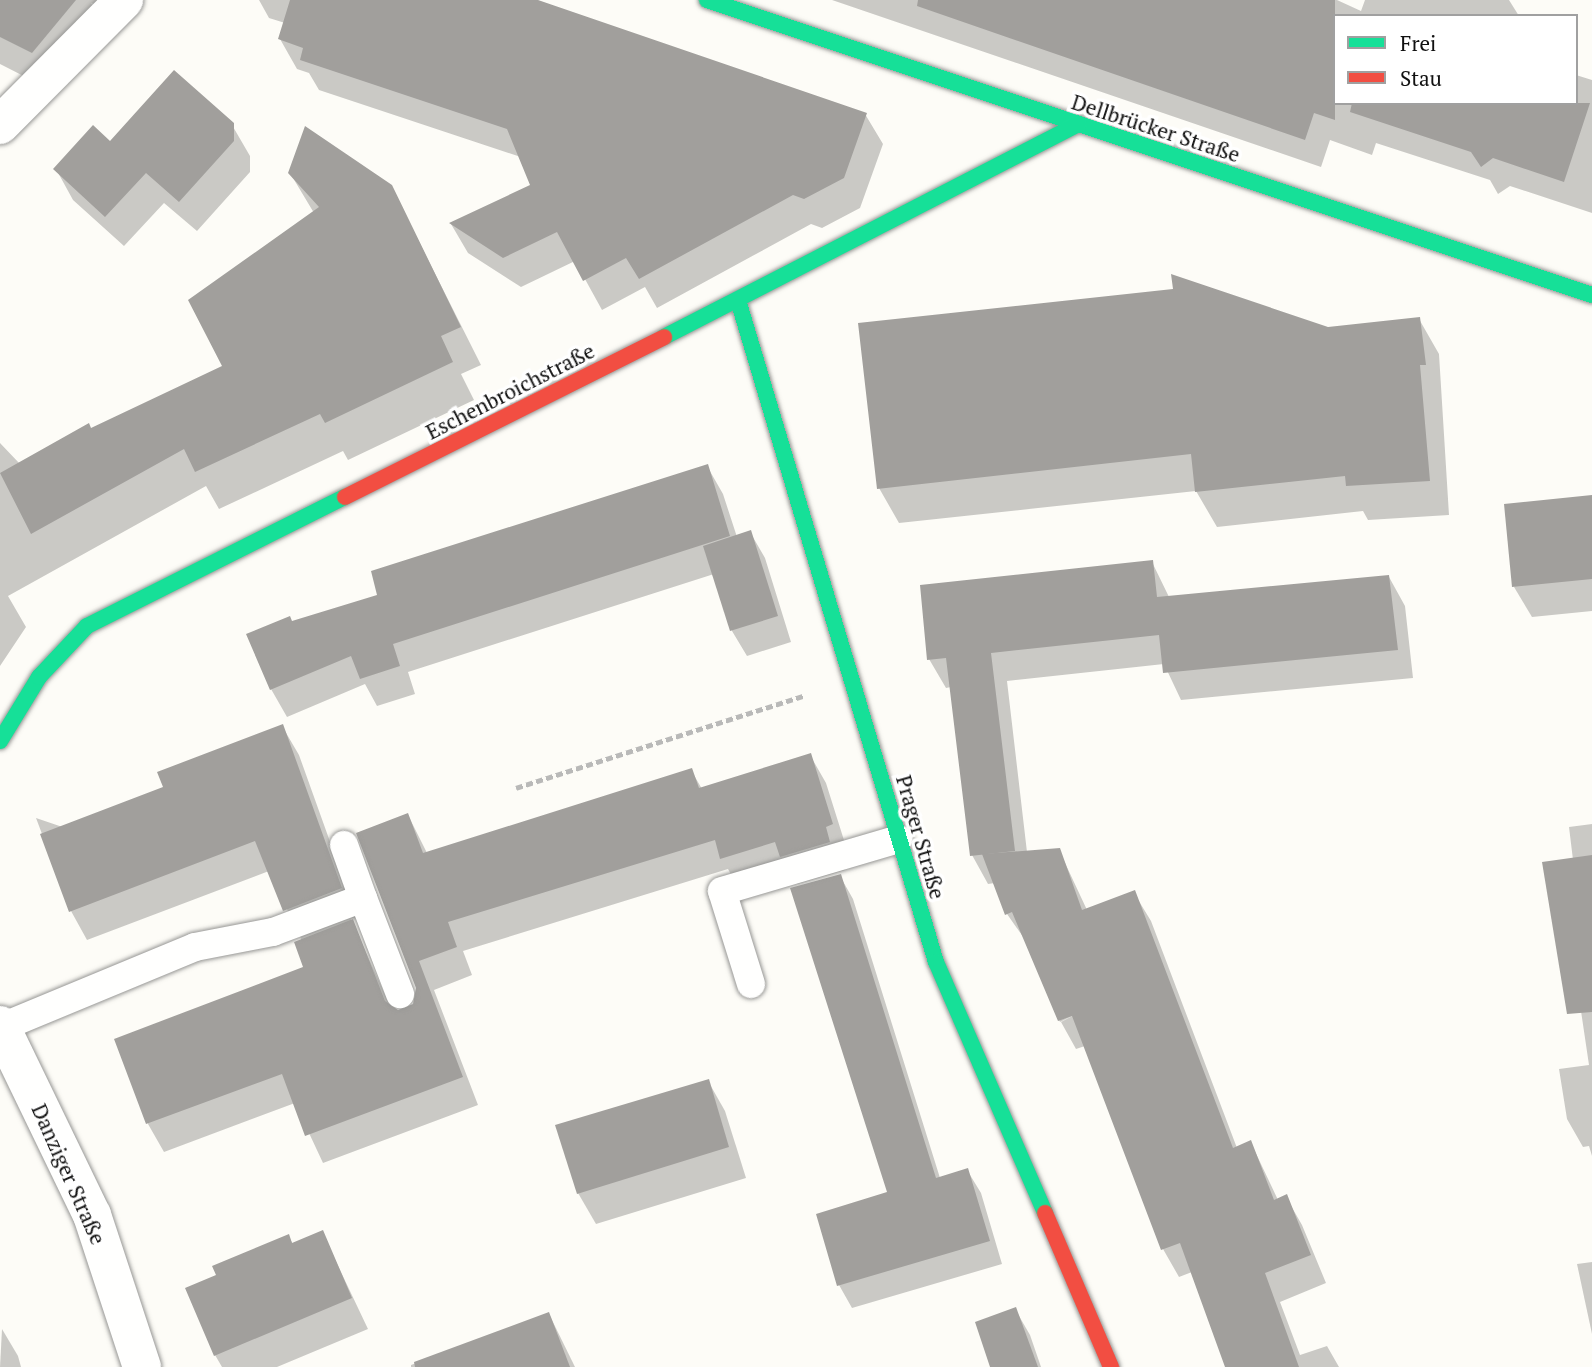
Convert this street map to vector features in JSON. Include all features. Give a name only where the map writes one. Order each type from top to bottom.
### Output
[{"type":"street","points":[[0,125],[124,0]]},
{"type":"street","name":"Dellbrücker Straße","points":[[707,0],[1592,295]]},
{"type":"street","name":"Eschenbroichstraße","points":[[0,741],[39,677],[86,626],[738,300],[1078,124]]},
{"type":"street","name":"Prager Straße","points":[[738,300],[855,680],[936,962],[1111,1367]]},
{"type":"street","name":"Danziger Straße","points":[[1,1026],[92,1215],[142,1367]]},
{"type":"lane","points":[[751,984],[722,891],[899,839]]},
{"type":"lane","points":[[344,845],[400,995]]},
{"type":"lane","points":[[1,1026],[195,947],[273,932],[363,898]]},
{"type":"path","points":[[516,788],[855,680]]},
{"type":"building","points":[[0,0],[76,0],[32,53],[0,37]]},
{"type":"building","points":[[290,0],[538,0],[867,113],[844,178],[804,199],[793,195],[639,279],[626,258],[583,281],[557,232],[503,258],[449,223],[530,185],[507,129],[300,60],[303,48],[278,39]]},
{"type":"building","points":[[918,0],[1335,0],[1335,120],[1314,113],[1305,140],[917,6]]},
{"type":"building","points":[[174,70],[234,123],[234,141],[179,202],[146,173],[105,217],[53,169],[93,125],[110,141]]},
{"type":"building","points":[[1590,103],[1564,182],[1493,158],[1481,167],[1471,152],[1350,112],[1352,105]]},
{"type":"building","points":[[305,126],[392,185],[461,327],[441,336],[453,362],[325,423],[320,414],[195,472],[184,449],[31,534],[0,473],[89,423],[91,428],[222,366],[188,300],[319,207],[288,173]]},
{"type":"building","points":[[1171,274],[1328,327],[1420,317],[1426,365],[1420,365],[1430,481],[1346,486],[1345,476],[1195,492],[1191,454],[877,489],[858,323],[1173,289]]},
{"type":"building","points":[[708,464],[730,536],[393,644],[400,666],[360,679],[351,656],[270,690],[246,634],[290,616],[292,621],[377,595],[371,571]]},
{"type":"building","points":[[1592,495],[1592,579],[1512,587],[1504,504]]},
{"type":"building","points":[[751,530],[778,616],[730,631],[703,546]]},
{"type":"building","points":[[1153,560],[1157,597],[1389,575],[1398,650],[1163,673],[1159,635],[991,653],[1015,851],[970,856],[946,658],[927,660],[920,585]]},
{"type":"building","points":[[283,724],[342,888],[283,911],[255,841],[69,912],[40,834],[163,787],[157,772]]},
{"type":"building","points":[[811,753],[833,824],[826,827],[830,842],[780,857],[775,842],[720,859],[715,840],[448,922],[457,947],[419,961],[463,1077],[305,1136],[282,1074],[146,1124],[114,1039],[303,967],[294,942],[353,919],[385,1001],[398,1010],[413,1004],[416,988],[356,833],[408,813],[423,853],[692,768],[699,788]]},
{"type":"building","points":[[1060,848],[1082,910],[1135,890],[1233,1148],[1251,1140],[1274,1200],[1287,1194],[1311,1255],[1265,1273],[1299,1367],[1225,1367],[1180,1243],[1161,1250],[1072,1016],[1058,1021],[1012,912],[1005,915],[982,854]]},
{"type":"building","points":[[1592,855],[1592,1012],[1567,1014],[1542,862]]},
{"type":"building","points":[[841,874],[936,1178],[968,1168],[990,1241],[837,1286],[816,1214],[887,1192],[790,888]]},
{"type":"building","points":[[709,1079],[729,1147],[577,1194],[555,1125]]},
{"type":"building","points":[[323,1230],[352,1298],[214,1356],[185,1288],[216,1275],[212,1266],[289,1234],[292,1243]]},
{"type":"building","points":[[1016,1307],[1038,1367],[990,1367],[975,1322]]},
{"type":"building","points":[[549,1312],[570,1367],[415,1367],[414,1362]]},
{"type":"traffic: fast","points":[[707,0],[1592,295]]},
{"type":"traffic: fast","points":[[664,337],[1078,124]]},
{"type":"traffic: fast","points":[[738,300],[936,962],[1045,1213]]},
{"type":"traffic: fast","points":[[0,741],[39,677],[87,626],[345,497]]},
{"type":"traffic: jam","points":[[345,497],[664,337]]},
{"type":"traffic: jam","points":[[1045,1213],[1111,1367]]}]
